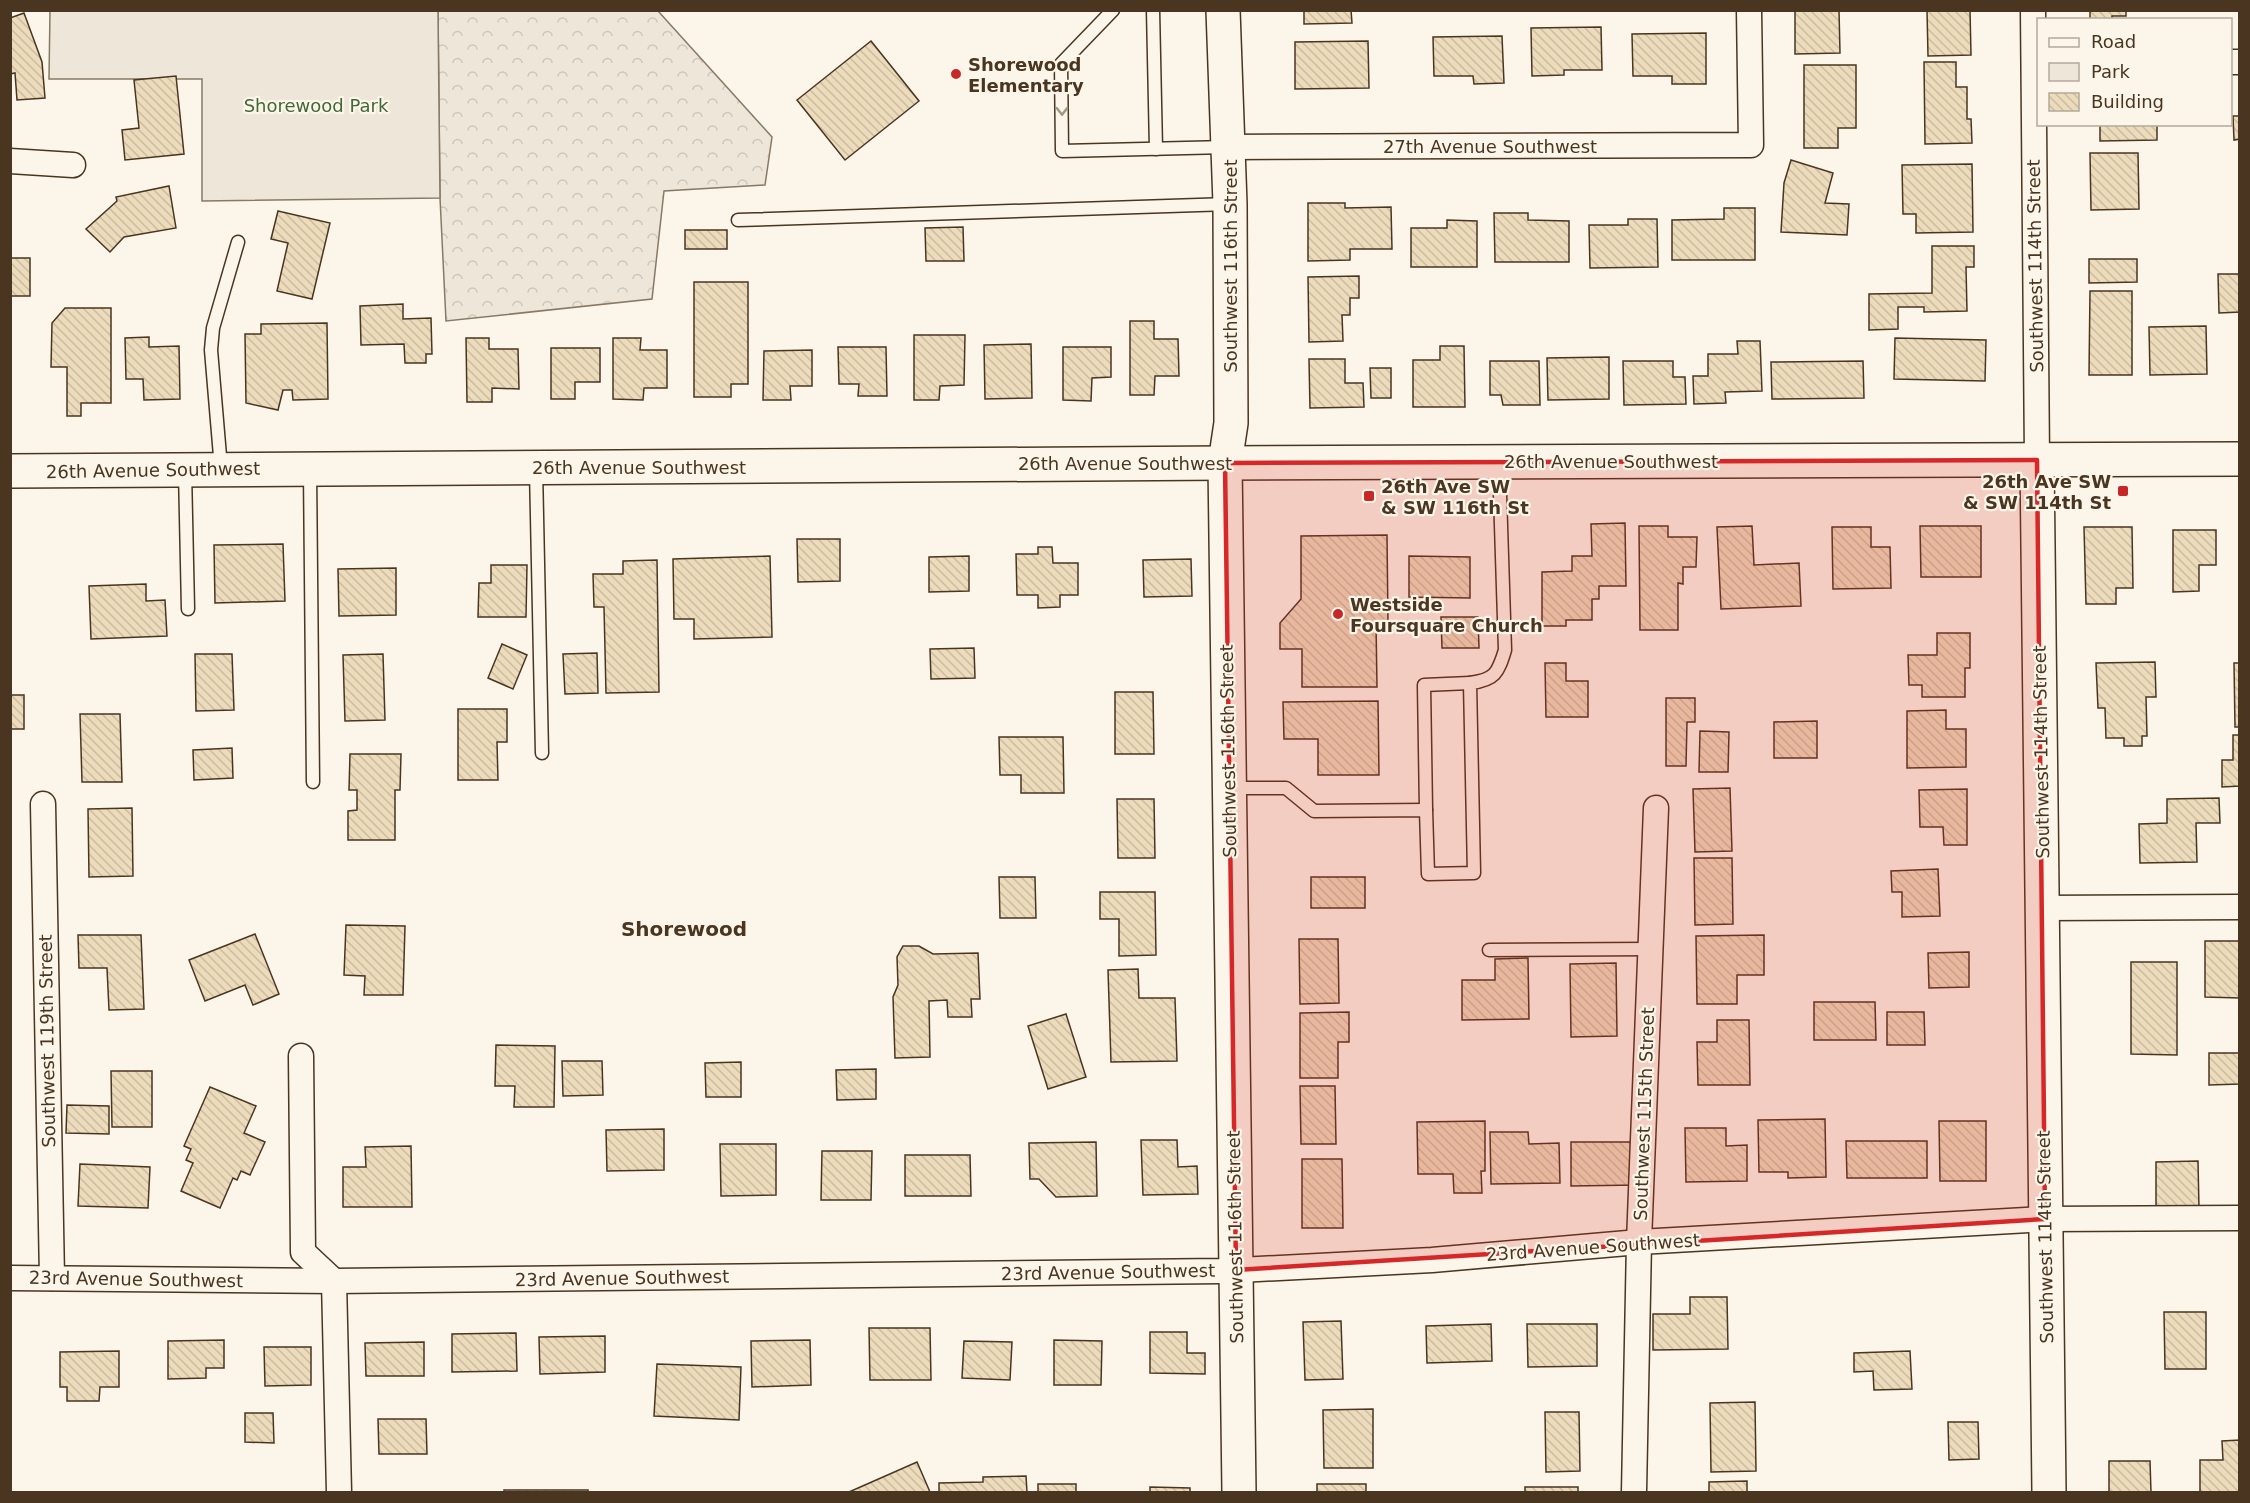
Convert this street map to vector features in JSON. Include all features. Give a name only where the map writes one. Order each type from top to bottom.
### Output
[{"type":"street","name":"Southwest 116th Street","points":[[1223,10],[1230,204],[1231,423],[1225,463],[1239,1492]]},
{"type":"street","name":"27th Avenue Southwest","points":[[1228,147],[1751,145],[1749,10]]},
{"type":"street","name":"Southwest 114th Street","points":[[2032,10],[2036,66],[2037,460],[2049,1492]]},
{"type":"street","points":[[10,161],[73,165]]},
{"type":"street","name":"26th Avenue Southwest","points":[[10,471],[2240,459]]},
{"type":"street","name":"Southwest 119th Street","points":[[43,804],[51,1278]]},
{"type":"street","name":"Southwest 115th Street","points":[[1634,1492],[1639,1242],[1656,808]]},
{"type":"street","points":[[2043,908],[2240,907]]},
{"type":"street","points":[[302,1056],[303,1252],[334,1281],[339,1492]]},
{"type":"street","name":"23rd Avenue Southwest","points":[[10,1278],[334,1281],[1236,1270],[1432,1260],[1639,1242],[2045,1219],[2240,1218]]},
{"type":"lane","points":[[1113,10],[1061,64],[1062,151],[1228,147]]},
{"type":"lane","points":[[1153,10],[1156,149]]},
{"type":"lane","points":[[738,220],[1230,204]]},
{"type":"lane","points":[[221,470],[211,350],[213,328],[238,242]]},
{"type":"lane","points":[[1470,683],[1474,873],[1428,874],[1424,685],[1486,681],[1499,670],[1505,650],[1499,462]]},
{"type":"lane","points":[[310,468],[313,782]]},
{"type":"lane","points":[[536,468],[542,753]]},
{"type":"lane","points":[[184,470],[188,609]]},
{"type":"lane","points":[[1229,788],[1286,789],[1314,812],[1426,810]]},
{"type":"lane","points":[[1489,950],[1650,949]]},
{"type":"highlighted area","points":[[2037,460],[2045,1219],[1236,1270],[1225,463]]},
{"type":"green space","name":"Shorewood Park","points":[[50,11],[438,11],[440,198],[202,201],[202,79],[49,79]]},
{"type":"green space","points":[[438,11],[658,11],[772,137],[765,185],[664,191],[652,299],[446,321],[440,198]]},
{"type":"building","points":[[1304,10],[1351,10],[1352,23],[1304,24]]},
{"type":"building","points":[[1795,10],[1839,10],[1840,53],[1795,54]]},
{"type":"building","points":[[1927,10],[1970,10],[1971,55],[1928,56]]},
{"type":"building","points":[[2090,10],[2126,10],[2126,16],[2090,18]]},
{"type":"building","points":[[24,13],[42,62],[45,98],[17,100],[15,73],[10,74],[10,18]]},
{"type":"building","points":[[1601,27],[1602,70],[1564,70],[1564,75],[1532,76],[1531,28]]},
{"type":"building","points":[[1706,33],[1706,84],[1672,84],[1672,76],[1633,76],[1632,34]]},
{"type":"building","points":[[1502,36],[1504,83],[1474,84],[1473,76],[1434,76],[1433,37]]},
{"type":"building","points":[[871,41],[919,101],[845,160],[797,100]]},
{"type":"building","points":[[1368,41],[1369,88],[1295,89],[1295,42]]},
{"type":"building","points":[[1924,62],[1956,62],[1956,87],[1967,87],[1967,119],[1971,119],[1972,143],[1925,144]]},
{"type":"building","points":[[1804,65],[1856,65],[1856,128],[1838,128],[1838,148],[1804,148]]},
{"type":"building","points":[[176,76],[184,154],[125,160],[122,130],[139,128],[134,80]]},
{"type":"building","points":[[2233,116],[2240,116],[2240,139],[2234,140]]},
{"type":"building","points":[[2100,126],[2157,126],[2157,140],[2100,141]]},
{"type":"building","points":[[2090,153],[2138,153],[2139,209],[2091,210]]},
{"type":"building","points":[[1791,160],[1833,173],[1825,203],[1849,204],[1847,235],[1781,232],[1784,183]]},
{"type":"building","points":[[1972,164],[1973,232],[1916,233],[1916,214],[1903,214],[1902,165]]},
{"type":"building","points":[[169,186],[176,228],[124,237],[110,252],[86,229],[117,201],[116,197]]},
{"type":"building","points":[[1308,203],[1345,203],[1345,208],[1391,207],[1392,249],[1350,249],[1350,260],[1308,261]]},
{"type":"building","points":[[1724,208],[1755,208],[1755,260],[1672,260],[1672,220],[1724,219]]},
{"type":"building","points":[[278,211],[330,223],[312,299],[277,291],[288,243],[271,239]]},
{"type":"building","points":[[1494,213],[1528,213],[1528,220],[1569,221],[1569,262],[1495,262]]},
{"type":"building","points":[[1628,219],[1657,219],[1658,267],[1590,268],[1589,225],[1628,225]]},
{"type":"building","points":[[1447,220],[1477,221],[1477,267],[1411,267],[1411,228],[1447,228]]},
{"type":"building","points":[[963,227],[964,261],[926,261],[925,228]]},
{"type":"building","points":[[685,230],[727,230],[727,249],[685,249]]},
{"type":"building","points":[[10,243],[11,258],[30,258],[30,296],[10,296]]},
{"type":"building","points":[[1932,246],[1974,246],[1974,267],[1966,267],[1967,311],[1924,312],[1924,307],[1898,307],[1898,329],[1869,330],[1869,294],[1932,293]]},
{"type":"building","points":[[2089,259],[2137,259],[2137,282],[2089,283]]},
{"type":"building","points":[[2218,274],[2240,274],[2240,312],[2219,313]]},
{"type":"building","points":[[1359,276],[1359,298],[1350,298],[1350,315],[1342,315],[1343,341],[1309,342],[1308,277]]},
{"type":"building","points":[[694,282],[748,282],[748,384],[731,384],[731,397],[694,397]]},
{"type":"building","points":[[2090,291],[2132,291],[2132,375],[2089,375]]},
{"type":"building","points":[[403,304],[403,319],[431,318],[432,354],[426,354],[426,363],[405,363],[404,344],[361,345],[360,306]]},
{"type":"building","points":[[65,308],[111,308],[111,403],[81,403],[81,416],[67,416],[67,367],[51,367],[52,323]]},
{"type":"building","points":[[1130,321],[1154,321],[1154,339],[1178,339],[1179,376],[1155,376],[1154,395],[1130,395]]},
{"type":"building","points":[[327,323],[328,399],[293,400],[292,390],[283,390],[278,410],[246,403],[245,334],[261,334],[261,324]]},
{"type":"building","points":[[2206,326],[2207,374],[2150,375],[2149,327]]},
{"type":"building","points":[[914,335],[965,335],[964,385],[940,386],[939,400],[914,400]]},
{"type":"building","points":[[149,337],[149,347],[179,346],[180,399],[144,400],[143,379],[126,379],[125,338]]},
{"type":"building","points":[[466,338],[489,338],[489,349],[518,349],[519,389],[492,388],[492,402],[467,402]]},
{"type":"building","points":[[613,338],[641,338],[640,350],[667,350],[667,388],[644,388],[643,400],[613,399]]},
{"type":"building","points":[[1895,338],[1986,340],[1985,381],[1894,379]]},
{"type":"building","points":[[1737,341],[1760,341],[1762,391],[1725,392],[1726,403],[1694,404],[1693,376],[1708,376],[1708,354],[1738,354]]},
{"type":"building","points":[[1031,344],[1032,398],[985,399],[984,345]]},
{"type":"building","points":[[1440,346],[1464,346],[1465,407],[1413,407],[1413,360],[1440,360]]},
{"type":"building","points":[[838,347],[886,347],[887,396],[858,396],[859,384],[839,384]]},
{"type":"building","points":[[1063,347],[1111,347],[1111,377],[1092,378],[1091,401],[1063,400]]},
{"type":"building","points":[[551,348],[600,348],[600,382],[575,382],[575,399],[551,399]]},
{"type":"building","points":[[812,350],[812,386],[790,386],[791,400],[763,400],[764,351]]},
{"type":"building","points":[[1609,357],[1609,399],[1548,400],[1547,358]]},
{"type":"building","points":[[1309,359],[1345,359],[1345,383],[1363,383],[1364,407],[1310,408]]},
{"type":"building","points":[[1490,361],[1539,361],[1540,405],[1503,405],[1501,395],[1490,395]]},
{"type":"building","points":[[1623,361],[1673,361],[1673,377],[1685,377],[1686,404],[1624,405]]},
{"type":"building","points":[[1863,361],[1864,398],[1772,399],[1771,362]]},
{"type":"building","points":[[1370,368],[1391,368],[1391,398],[1371,398]]},
{"type":"building","points":[[1625,523],[1626,586],[1599,586],[1599,599],[1592,599],[1592,620],[1566,620],[1566,626],[1542,626],[1542,572],[1572,571],[1572,556],[1592,556],[1591,524]]},
{"type":"building","points":[[1639,526],[1668,526],[1668,537],[1697,537],[1696,567],[1683,567],[1683,584],[1678,583],[1678,630],[1640,630]]},
{"type":"building","points":[[1752,526],[1754,565],[1799,563],[1801,606],[1721,609],[1717,527]]},
{"type":"building","points":[[1920,526],[1981,526],[1981,577],[1921,577]]},
{"type":"building","points":[[1832,527],[1871,527],[1871,547],[1890,547],[1891,588],[1833,589]]},
{"type":"building","points":[[2084,527],[2132,527],[2133,588],[2116,588],[2116,604],[2086,604]]},
{"type":"building","points":[[2173,530],[2216,530],[2216,565],[2199,565],[2199,591],[2173,592]]},
{"type":"building","points":[[1387,535],[1388,623],[1376,622],[1377,687],[1302,687],[1302,649],[1280,649],[1280,623],[1301,599],[1301,536]]},
{"type":"building","points":[[797,539],[840,539],[840,581],[798,582]]},
{"type":"building","points":[[283,544],[285,601],[215,603],[214,545]]},
{"type":"building","points":[[1038,547],[1052,547],[1053,563],[1078,563],[1078,595],[1060,595],[1060,607],[1038,608],[1038,595],[1017,595],[1016,554],[1038,554]]},
{"type":"building","points":[[770,556],[772,637],[694,639],[694,619],[674,619],[673,559]]},
{"type":"building","points":[[969,556],[969,591],[929,592],[929,557]]},
{"type":"building","points":[[1409,556],[1470,557],[1470,598],[1409,597]]},
{"type":"building","points":[[1191,559],[1192,596],[1144,597],[1143,560]]},
{"type":"building","points":[[657,560],[659,692],[606,693],[604,607],[594,607],[593,574],[623,574],[623,561]]},
{"type":"building","points":[[491,565],[527,565],[526,617],[478,617],[479,583],[491,583]]},
{"type":"building","points":[[396,568],[396,615],[339,616],[338,569]]},
{"type":"building","points":[[146,584],[146,601],[165,600],[167,636],[91,639],[89,586]]},
{"type":"building","points":[[1441,617],[1478,617],[1479,648],[1442,648]]},
{"type":"building","points":[[1937,633],[1970,633],[1970,668],[1965,668],[1965,697],[1922,697],[1922,685],[1909,685],[1908,655],[1937,655]]},
{"type":"building","points":[[502,644],[527,655],[513,689],[488,678]]},
{"type":"building","points":[[974,648],[975,678],[931,679],[930,649]]},
{"type":"building","points":[[597,653],[598,693],[565,694],[563,654]]},
{"type":"building","points":[[195,654],[232,654],[234,710],[196,711]]},
{"type":"building","points":[[383,654],[385,720],[345,721],[343,655]]},
{"type":"building","points":[[2155,662],[2156,697],[2146,697],[2147,736],[2142,736],[2142,746],[2124,746],[2124,738],[2106,738],[2105,708],[2098,708],[2096,663]]},
{"type":"building","points":[[1545,663],[1566,663],[1566,681],[1588,681],[1588,717],[1546,717]]},
{"type":"building","points":[[2234,663],[2240,663],[2240,727],[2235,727]]},
{"type":"building","points":[[1115,692],[1153,692],[1154,754],[1115,754]]},
{"type":"building","points":[[10,695],[24,695],[24,729],[10,729]]},
{"type":"building","points":[[1666,698],[1695,698],[1695,722],[1687,722],[1686,766],[1666,766]]},
{"type":"building","points":[[1378,701],[1379,775],[1318,775],[1318,739],[1284,739],[1283,702]]},
{"type":"building","points":[[458,709],[507,709],[507,742],[497,742],[498,780],[458,780]]},
{"type":"building","points":[[1946,710],[1946,729],[1966,729],[1966,767],[1907,768],[1907,711]]},
{"type":"building","points":[[80,714],[120,714],[122,782],[82,782]]},
{"type":"building","points":[[1817,721],[1817,758],[1774,758],[1774,722]]},
{"type":"building","points":[[1700,731],[1729,732],[1728,772],[1699,772]]},
{"type":"building","points":[[2233,735],[2240,735],[2240,786],[2222,787],[2222,760],[2233,760]]},
{"type":"building","points":[[999,737],[1063,737],[1064,793],[1021,793],[1021,775],[1000,775]]},
{"type":"building","points":[[232,748],[233,778],[194,780],[193,750]]},
{"type":"building","points":[[350,754],[401,754],[400,790],[395,790],[395,840],[348,840],[348,811],[357,810],[357,790],[349,790]]},
{"type":"building","points":[[1730,788],[1732,851],[1695,852],[1693,789]]},
{"type":"building","points":[[1967,789],[1967,845],[1944,845],[1943,827],[1920,827],[1919,790]]},
{"type":"building","points":[[2219,798],[2220,823],[2196,823],[2197,862],[2140,863],[2139,824],[2167,823],[2167,799]]},
{"type":"building","points":[[1117,799],[1154,799],[1155,858],[1118,858]]},
{"type":"building","points":[[132,808],[133,876],[89,877],[88,809]]},
{"type":"building","points":[[1694,858],[1732,858],[1733,924],[1695,925]]},
{"type":"building","points":[[1938,869],[1940,916],[1902,917],[1902,892],[1892,892],[1891,871]]},
{"type":"building","points":[[999,877],[1035,877],[1036,918],[1000,918]]},
{"type":"building","points":[[1311,877],[1365,877],[1365,908],[1311,908]]},
{"type":"building","points":[[1100,892],[1155,892],[1156,955],[1119,956],[1119,919],[1100,919]]},
{"type":"building","points":[[346,925],[405,926],[403,995],[364,995],[365,976],[344,975]]},
{"type":"building","points":[[255,934],[279,994],[253,1005],[245,985],[205,1001],[189,960]]},
{"type":"building","points":[[78,935],[141,935],[144,1009],[109,1010],[107,968],[79,968]]},
{"type":"building","points":[[1764,935],[1764,975],[1737,975],[1737,1004],[1697,1004],[1696,936]]},
{"type":"building","points":[[1299,939],[1338,939],[1339,1003],[1300,1004]]},
{"type":"building","points":[[2205,941],[2240,941],[2240,998],[2205,997]]},
{"type":"building","points":[[903,946],[919,946],[933,954],[978,953],[980,999],[971,999],[972,1017],[948,1017],[947,1000],[929,1001],[930,1057],[895,1058],[893,997],[898,985],[897,957]]},
{"type":"building","points":[[1969,952],[1969,987],[1929,988],[1928,953]]},
{"type":"building","points":[[1528,958],[1529,1019],[1462,1020],[1462,980],[1495,980],[1495,959]]},
{"type":"building","points":[[2131,962],[2177,962],[2177,1055],[2131,1054]]},
{"type":"building","points":[[1616,963],[1617,1036],[1571,1037],[1570,964]]},
{"type":"building","points":[[1138,969],[1139,998],[1175,998],[1177,1061],[1111,1062],[1108,970]]},
{"type":"building","points":[[1814,1002],[1875,1002],[1876,1040],[1814,1040]]},
{"type":"building","points":[[1349,1012],[1349,1042],[1338,1042],[1338,1078],[1300,1078],[1300,1013]]},
{"type":"building","points":[[1887,1012],[1924,1012],[1925,1045],[1887,1045]]},
{"type":"building","points":[[1066,1014],[1086,1077],[1048,1089],[1028,1026]]},
{"type":"building","points":[[1717,1020],[1749,1020],[1750,1085],[1698,1085],[1697,1042],[1717,1042]]},
{"type":"building","points":[[496,1045],[555,1046],[554,1107],[514,1107],[515,1086],[495,1086]]},
{"type":"building","points":[[2209,1053],[2240,1053],[2240,1084],[2209,1085]]},
{"type":"building","points":[[562,1061],[602,1061],[603,1095],[563,1096]]},
{"type":"building","points":[[741,1062],[741,1097],[706,1097],[705,1063]]},
{"type":"building","points":[[876,1069],[876,1099],[837,1100],[836,1070]]},
{"type":"building","points":[[111,1071],[152,1071],[152,1127],[112,1127]]},
{"type":"building","points":[[1300,1086],[1335,1086],[1336,1144],[1301,1144]]},
{"type":"building","points":[[210,1087],[256,1106],[244,1133],[265,1142],[250,1175],[241,1171],[237,1180],[233,1178],[220,1208],[181,1191],[193,1163],[186,1160],[191,1149],[184,1146]]},
{"type":"building","points":[[67,1105],[109,1106],[109,1134],[66,1133]]},
{"type":"building","points":[[1825,1119],[1826,1177],[1788,1178],[1788,1172],[1759,1172],[1758,1120]]},
{"type":"building","points":[[1485,1121],[1485,1171],[1481,1171],[1482,1193],[1454,1193],[1453,1174],[1418,1174],[1417,1122]]},
{"type":"building","points":[[1939,1121],[1986,1121],[1986,1181],[1940,1181]]},
{"type":"building","points":[[1685,1128],[1726,1128],[1726,1146],[1747,1145],[1747,1181],[1686,1182]]},
{"type":"building","points":[[664,1129],[664,1170],[607,1171],[606,1130]]},
{"type":"building","points":[[1490,1132],[1528,1132],[1529,1144],[1559,1143],[1560,1183],[1491,1184]]},
{"type":"building","points":[[1141,1140],[1177,1140],[1178,1167],[1197,1166],[1198,1194],[1143,1195]]},
{"type":"building","points":[[1846,1141],[1927,1141],[1927,1178],[1847,1178]]},
{"type":"building","points":[[1096,1142],[1097,1196],[1056,1197],[1039,1179],[1030,1179],[1029,1143]]},
{"type":"building","points":[[1571,1142],[1637,1142],[1638,1185],[1571,1186]]},
{"type":"building","points":[[720,1144],[776,1144],[776,1195],[721,1196]]},
{"type":"building","points":[[411,1146],[412,1207],[343,1207],[343,1167],[366,1167],[365,1147]]},
{"type":"building","points":[[822,1151],[872,1151],[871,1200],[821,1200]]},
{"type":"building","points":[[905,1155],[970,1155],[971,1196],[905,1196]]},
{"type":"building","points":[[1302,1159],[1342,1159],[1343,1228],[1302,1228]]},
{"type":"building","points":[[2198,1161],[2199,1209],[2156,1209],[2156,1162]]},
{"type":"building","points":[[80,1164],[150,1167],[148,1208],[78,1206]]},
{"type":"building","points":[[1690,1297],[1727,1297],[1728,1349],[1653,1350],[1653,1314],[1690,1314]]},
{"type":"building","points":[[2164,1312],[2206,1312],[2206,1369],[2165,1369]]},
{"type":"building","points":[[1341,1321],[1343,1379],[1305,1380],[1303,1322]]},
{"type":"building","points":[[1491,1324],[1492,1361],[1427,1363],[1426,1326]]},
{"type":"building","points":[[1527,1324],[1597,1324],[1597,1366],[1528,1367]]},
{"type":"building","points":[[869,1328],[930,1328],[931,1380],[870,1380]]},
{"type":"building","points":[[1150,1332],[1187,1332],[1187,1353],[1205,1353],[1205,1374],[1150,1373]]},
{"type":"building","points":[[516,1333],[517,1371],[452,1372],[452,1334]]},
{"type":"building","points":[[605,1336],[605,1372],[540,1374],[539,1337]]},
{"type":"building","points":[[224,1340],[224,1368],[206,1368],[206,1378],[168,1379],[168,1341]]},
{"type":"building","points":[[810,1340],[811,1385],[752,1387],[751,1341]]},
{"type":"building","points":[[1054,1340],[1102,1341],[1101,1385],[1054,1385]]},
{"type":"building","points":[[964,1341],[1012,1342],[1010,1380],[962,1378]]},
{"type":"building","points":[[424,1342],[424,1376],[366,1376],[365,1343]]},
{"type":"building","points":[[264,1347],[311,1347],[311,1385],[265,1386]]},
{"type":"building","points":[[119,1351],[119,1387],[100,1387],[99,1401],[67,1401],[67,1387],[60,1387],[60,1352]]},
{"type":"building","points":[[1910,1351],[1912,1389],[1874,1390],[1873,1371],[1854,1372],[1854,1353]]},
{"type":"building","points":[[657,1364],[741,1367],[739,1420],[654,1416]]},
{"type":"building","points":[[1755,1402],[1756,1471],[1711,1472],[1710,1403]]},
{"type":"building","points":[[1373,1409],[1373,1468],[1324,1468],[1323,1410]]},
{"type":"building","points":[[1545,1412],[1579,1412],[1580,1471],[1546,1472]]},
{"type":"building","points":[[245,1413],[273,1413],[274,1443],[245,1442]]},
{"type":"building","points":[[378,1419],[426,1419],[427,1454],[379,1454]]},
{"type":"building","points":[[1948,1422],[1978,1422],[1979,1459],[1949,1460]]},
{"type":"building","points":[[2240,1440],[2240,1492],[2200,1492],[2200,1460],[2223,1460],[2222,1441]]},
{"type":"building","points":[[2109,1461],[2150,1461],[2151,1492],[2109,1492]]},
{"type":"building","points":[[917,1462],[930,1492],[849,1492]]},
{"type":"building","points":[[1026,1476],[1027,1492],[939,1492],[939,1483],[983,1482],[983,1477]]},
{"type":"building","points":[[1747,1481],[1747,1492],[1709,1492],[1709,1482]]},
{"type":"building","points":[[1038,1484],[1076,1484],[1076,1492],[1038,1492]]},
{"type":"building","points":[[1317,1484],[1366,1484],[1366,1492],[1317,1492]]},
{"type":"building","points":[[1150,1487],[1190,1488],[1190,1492],[1150,1492]]},
{"type":"building","points":[[1525,1487],[1578,1487],[1578,1492],[1525,1492]]},
{"type":"building","points":[[504,1490],[588,1490],[588,1492],[504,1492]]},
{"type":"place","name":"Shorewood Elementary","points":[[956,74]]},
{"type":"place","name":"26th Ave SW & SW 114th St","points":[[2123,491]]},
{"type":"place","name":"26th Ave SW & SW 116th St","points":[[1369,496]]},
{"type":"place","name":"Westside Foursquare Church","points":[[1338,614]]},
{"type":"district","name":"Shorewood","points":[[684,929]]}]
